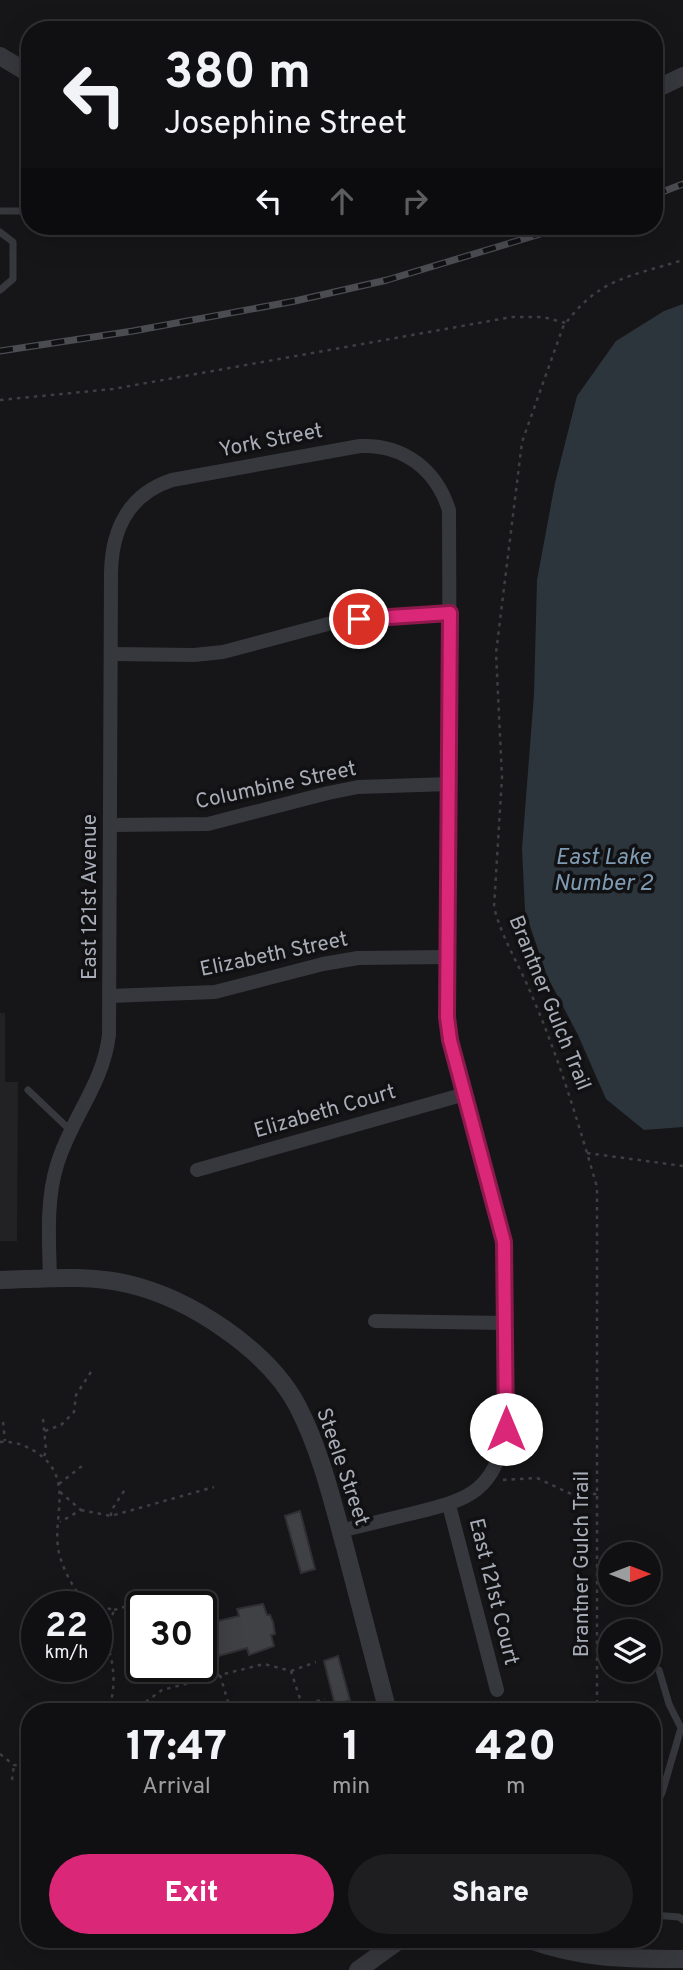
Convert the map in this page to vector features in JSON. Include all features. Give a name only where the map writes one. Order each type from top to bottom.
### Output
[{"type":"street","points":[[0,56],[21,69]]},
{"type":"street","points":[[663,86],[683,76]]},
{"type":"street","name":"York Street","points":[[131,508],[155,487],[172,480],[360,446],[372,445],[399,451],[424,467],[444,495],[449,510],[450,613]]},
{"type":"street","name":"East 121st Avenue","points":[[50,1278],[51,1192],[57,1163],[104,1066],[110,1035],[111,572],[113,542],[131,508]]},
{"type":"street","points":[[112,654],[213,653],[339,621],[450,613],[447,1017],[450,1040],[504,1242],[506,1429],[497,1461],[486,1481],[468,1496],[449,1505],[340,1531]]},
{"type":"street","name":"Columbine Street","points":[[111,825],[208,824],[328,793],[358,788],[450,784]]},
{"type":"street","name":"Elizabeth Street","points":[[110,996],[215,992],[323,964],[358,958],[447,957]]},
{"type":"street","name":"Elizabeth Court","points":[[197,1170],[465,1094]]},
{"type":"street","name":"Steele Street","points":[[0,1280],[50,1278],[115,1282],[154,1292],[185,1305],[218,1325],[272,1369],[297,1405],[315,1448],[386,1703]]},
{"type":"street","points":[[375,1321],[505,1323]]},
{"type":"street","name":"East 121st Court","points":[[449,1505],[497,1690]]},
{"type":"street","points":[[358,1970],[389,1948]]},
{"type":"street","points":[[555,1948],[577,1955],[682,1963]]},
{"type":"lane","points":[[0,211],[21,211]]},
{"type":"lane","points":[[0,232],[13,243],[13,279],[0,290]]},
{"type":"lane","points":[[28,1090],[71,1130]]},
{"type":"lane","points":[[661,1677],[669,1704],[681,1728],[661,1795]]},
{"type":"lane","points":[[661,1916],[679,1917],[683,1920]]},
{"type":"lane","points":[[615,1958],[616,1948]]},
{"type":"path","name":"Brantner Gulch Trail","points":[[597,1703],[597,1187],[569,1091],[532,996],[499,925],[495,907],[502,777],[496,653],[522,442],[566,323],[593,293],[612,282],[683,260]]},
{"type":"path","points":[[0,400],[113,388],[512,317],[543,317],[566,323]]},
{"type":"path","points":[[587,1153],[683,1166]]},
{"type":"path","points":[[45,1431],[61,1425],[74,1412],[76,1395],[91,1372]]},
{"type":"path","points":[[43,1419],[44,1457]]},
{"type":"path","points":[[3,1422],[5,1441]]},
{"type":"path","points":[[0,1442],[24,1444],[44,1457],[54,1471],[60,1492],[58,1550],[67,1576],[76,1591]]},
{"type":"path","points":[[59,1484],[82,1465]]},
{"type":"path","points":[[486,1481],[537,1478],[571,1494],[598,1494]]},
{"type":"path","points":[[60,1492],[81,1510],[111,1516],[214,1487]]},
{"type":"path","points":[[111,1516],[111,1511],[126,1488]]},
{"type":"path","points":[[59,1522],[81,1510]]},
{"type":"path","points":[[112,1616],[114,1609],[126,1606]]},
{"type":"path","points":[[144,1703],[162,1690],[264,1664],[291,1671],[316,1661]]},
{"type":"path","points":[[291,1671],[301,1703]]},
{"type":"path","points":[[220,1675],[228,1703]]},
{"type":"path","points":[[110,1703],[112,1677]]},
{"type":"path","points":[[310,1703],[326,1699]]},
{"type":"path","points":[[0,1754],[15,1765],[21,1766]]},
{"type":"path","points":[[12,1780],[15,1765]]},
{"type":"shaded area","points":[[0,1013],[5,1013],[5,1082],[18,1082],[17,1241],[0,1241]]},
{"type":"water","name":"East Lake Number 2","points":[[683,304],[683,1127],[644,1130],[606,1099],[578,1035],[547,976],[525,911],[522,849],[534,694],[537,580],[555,483],[577,396],[616,341],[664,311]]},
{"type":"building","points":[[300,1511],[315,1569],[301,1573],[285,1516]]},
{"type":"building","points":[[263,1604],[273,1622],[275,1634],[271,1635],[274,1646],[249,1655],[247,1648],[217,1656],[217,1621],[239,1616],[237,1609]]},
{"type":"building","points":[[338,1656],[350,1700],[334,1703],[324,1661]]},
{"type":"railway","points":[[663,192],[683,184]]},
{"type":"railway","points":[[0,351],[133,331],[295,301],[387,280],[537,235]]},
{"type":"route","points":[[359,619],[450,613],[447,1017],[450,1040],[502,1228],[505,1261],[506,1429]]}]
